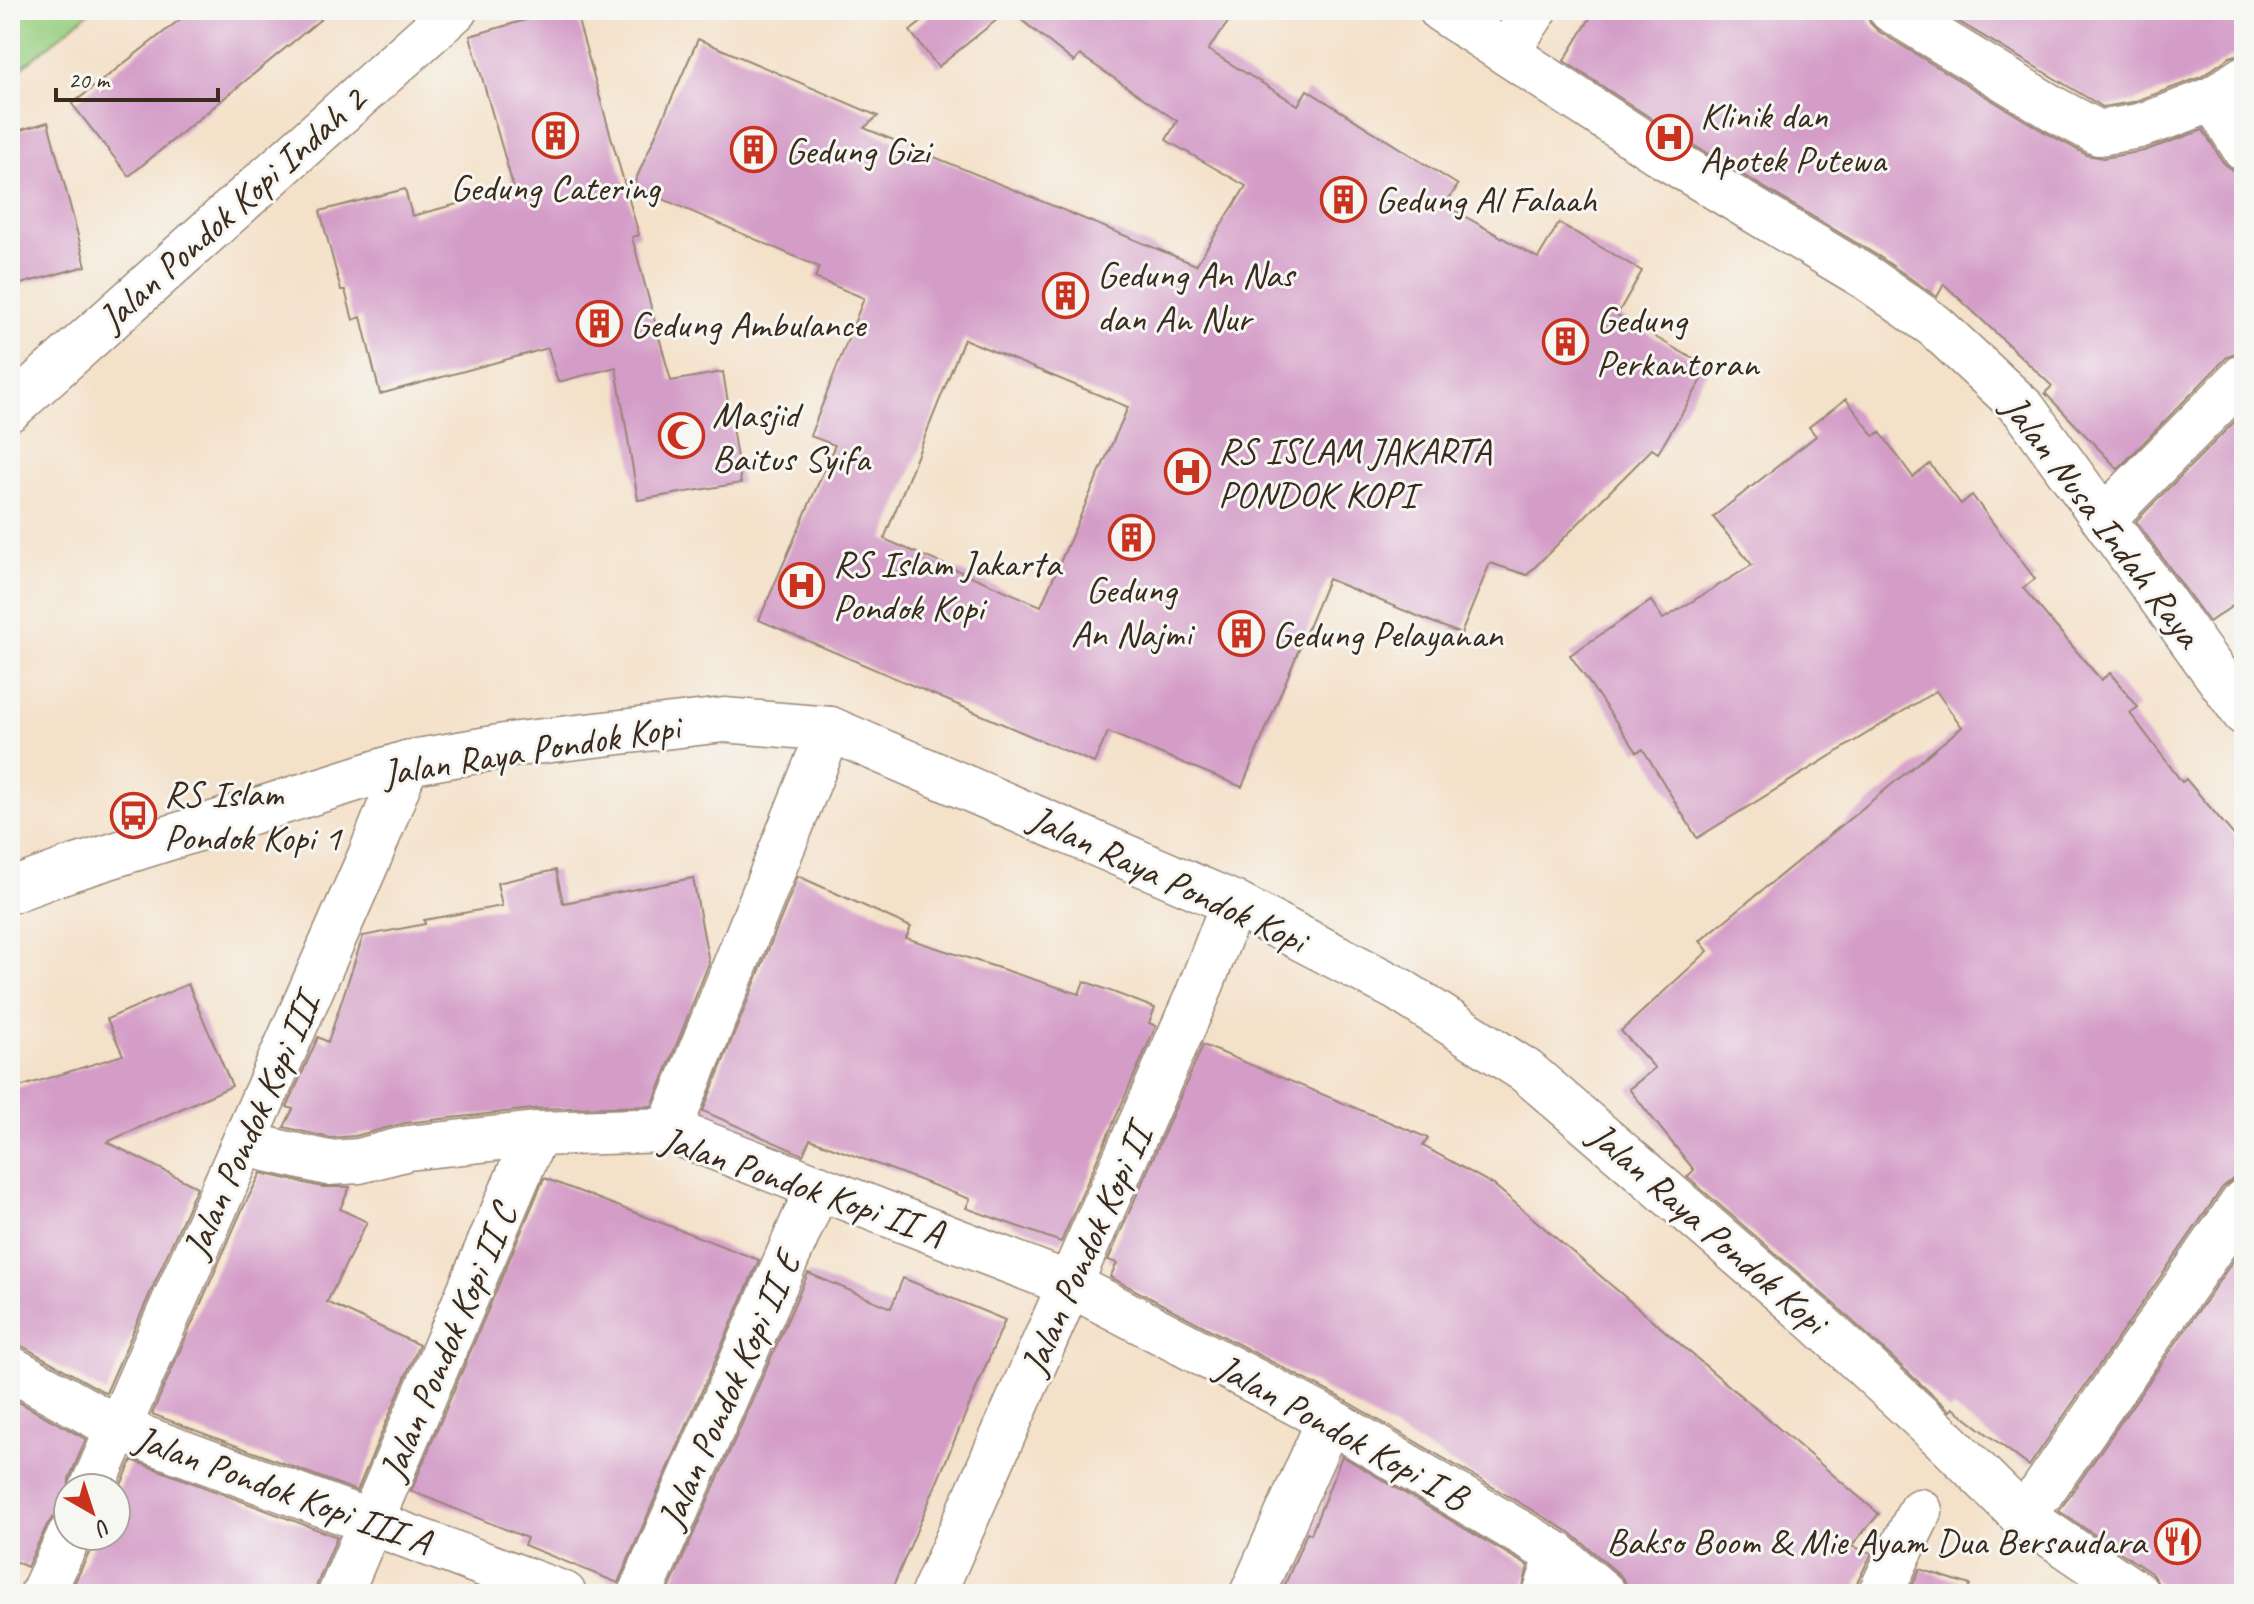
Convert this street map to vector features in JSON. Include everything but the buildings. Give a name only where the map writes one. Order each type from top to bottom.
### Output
[{"type":"street","name":"Jalan Pondok Kopi Indah 2","points":[[10,409],[455,10]]},
{"type":"street","points":[[1507,52],[1535,10]]},
{"type":"street","name":"Jalan Nusa Indah Raya","points":[[1446,12],[1665,157],[1867,278],[1935,326],[2024,409],[2244,713]]},
{"type":"street","points":[[1912,14],[2054,109],[2099,133],[2139,126],[2228,88],[2244,148]]},
{"type":"street","points":[[2105,517],[2244,376]]},
{"type":"street","name":"Jalan Raya Pondok Kopi","points":[[10,891],[67,870],[407,763],[517,744],[724,720],[830,729],[1233,903],[1398,989],[1526,1071],[1816,1321],[2021,1515],[2137,1594]]},
{"type":"street","points":[[669,1130],[830,729]]},
{"type":"street","name":"Jalan Pondok Kopi III","points":[[99,1472],[370,856],[407,763]]},
{"type":"street","name":"Jalan Pondok Kopi II","points":[[933,1594],[1197,996],[1233,903]]},
{"type":"street","name":"Jalan Pondok Kopi II A","points":[[244,1144],[328,1163],[359,1161],[408,1148],[536,1134],[669,1130],[1071,1285]]},
{"type":"street","name":"Jalan Pondok Kopi II C","points":[[340,1594],[536,1134]]},
{"type":"street","name":"Jalan Pondok Kopi II E","points":[[640,1594],[818,1187]]},
{"type":"street","points":[[2021,1515],[2050,1480],[2244,1201]]},
{"type":"street","name":"Jalan Pondok Kopi I B","points":[[1071,1285],[1329,1420],[1552,1574],[1604,1594]]},
{"type":"street","name":"Jalan Pondok Kopi III A","points":[[10,1368],[119,1429],[564,1594]]},
{"type":"street","points":[[1252,1594],[1329,1420]]},
{"type":"street","points":[[1880,1594],[1920,1511]]},
{"type":"street","points":[[42,1594],[62,1552]]},
{"type":"green space","points":[[10,10],[92,10],[14,74],[10,68]]},
{"type":"place","name":"Gedung Catering","points":[[555,136]]},
{"type":"place","name":"Klinik dan Apotek Putewa","points":[[1669,137]]},
{"type":"place","name":"Gedung Gizi","points":[[754,150]]},
{"type":"place","name":"Gedung Al Falaah","points":[[1344,199]]},
{"type":"place","name":"Gedung An Nas dan An Nur","points":[[1066,296]]},
{"type":"place","name":"Gedung Ambulance","points":[[599,324]]},
{"type":"place","name":"Gedung Perkantoran","points":[[1565,341]]},
{"type":"place","name":"Masjid Baitus Syifa","points":[[681,436]]},
{"type":"place","name":"RS ISLAM JAKARTA PONDOK KOPI","points":[[1187,472]]},
{"type":"place","name":"Gedung An Najmi","points":[[1131,538]]},
{"type":"place","name":"RS Islam Jakarta Pondok Kopi","points":[[802,585]]},
{"type":"place","name":"Gedung Pelayanan","points":[[1241,634]]},
{"type":"place","name":"RS Islam Pondok Kopi 1","points":[[133,815]]},
{"type":"place","name":"Bakso Boom & Mie Ayam Dua Bersaudara","points":[[2177,1541]]}]
